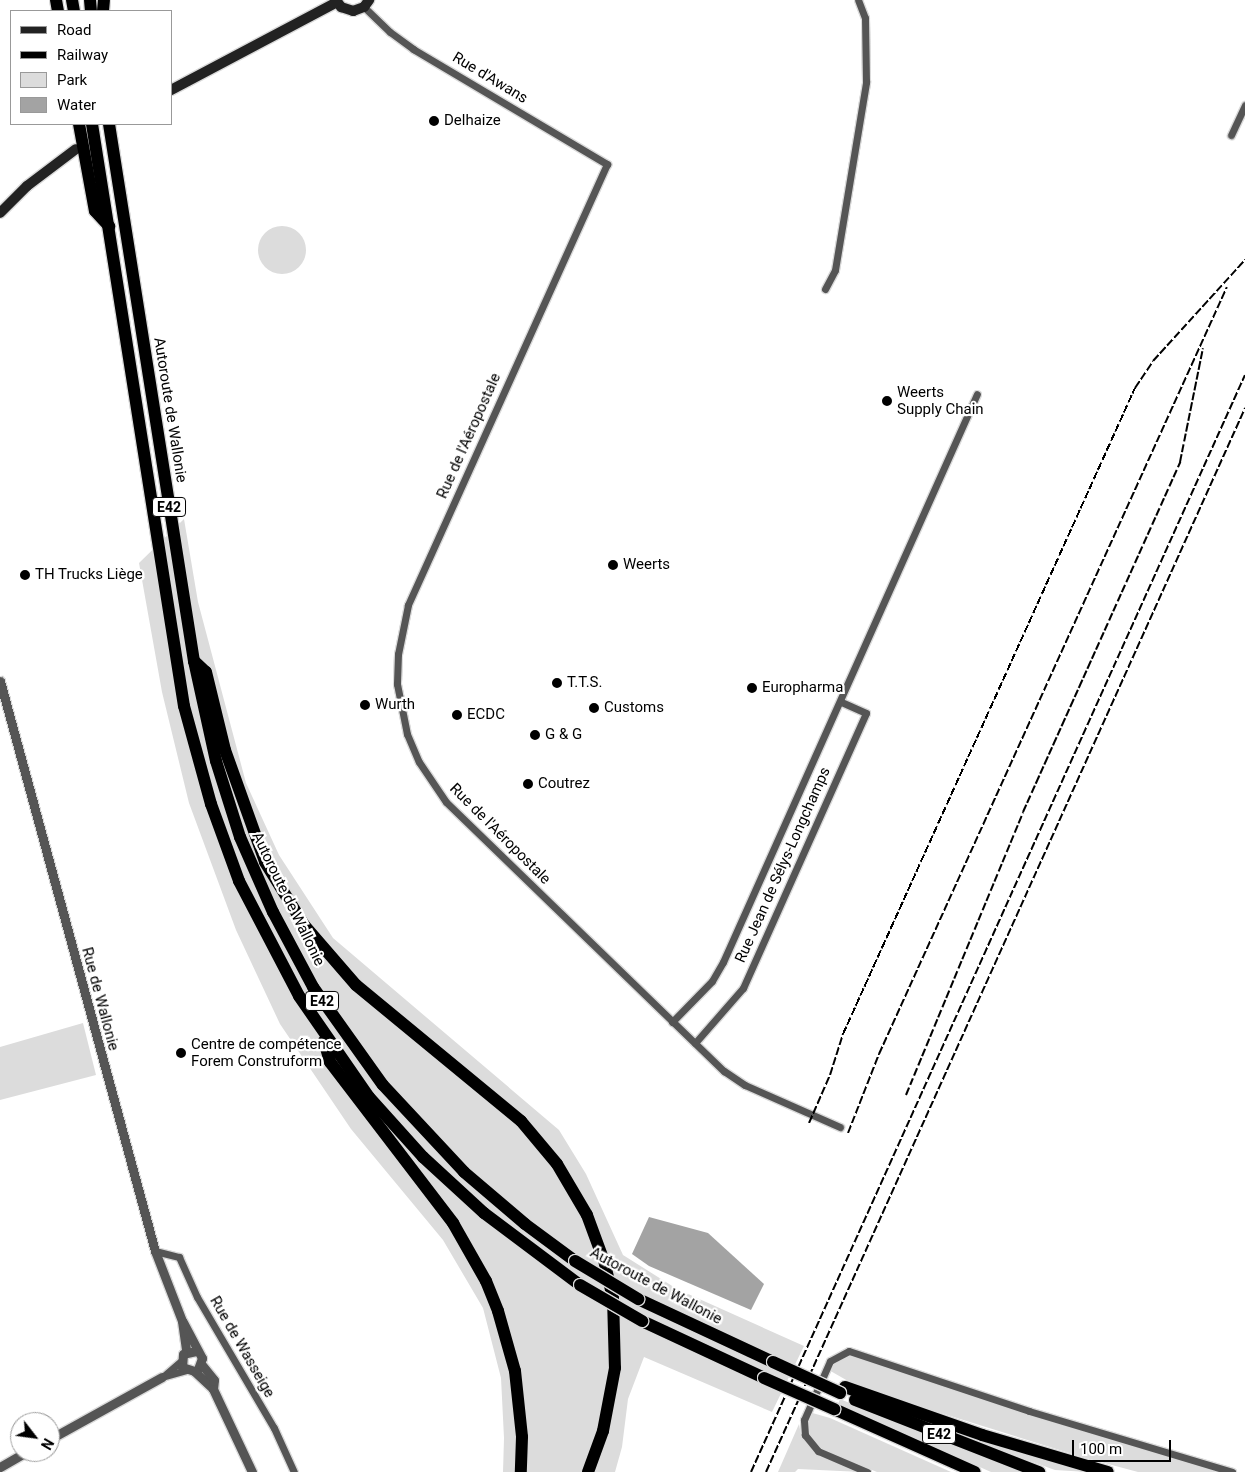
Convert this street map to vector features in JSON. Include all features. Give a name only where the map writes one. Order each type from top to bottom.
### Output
[{"type":"highway","points":[[79,125],[95,211],[108,226]]},
{"type":"highway","name":"E42","points":[[92,125],[173,646],[199,766],[224,844],[254,912],[277,959],[321,1031],[370,1097],[423,1156],[506,1231],[580,1285],[642,1321],[764,1378],[975,1472]]},
{"type":"highway","name":"Autoroute de Wallonie","points":[[109,125],[194,661],[216,761],[240,837],[273,912],[313,987],[383,1085],[437,1145],[510,1212],[575,1261],[638,1298],[773,1362],[1039,1472]]},
{"type":"highway","points":[[194,661],[206,672],[225,750],[265,862],[304,925],[356,985],[521,1121],[557,1164],[587,1215],[605,1264],[613,1298],[615,1348],[610,1403],[588,1472]]},
{"type":"highway","points":[[321,1031],[330,1062],[453,1223],[486,1281],[498,1311],[515,1371],[522,1428],[521,1472]]},
{"type":"highway","points":[[843,1390],[982,1435],[1108,1472]]},
{"type":"main road","points":[[172,89],[336,1],[346,10],[367,4]]},
{"type":"main road","points":[[0,213],[27,186],[76,149]]},
{"type":"street","points":[[826,289],[834,270],[866,82],[865,18],[858,0]]},
{"type":"street","name":"Rue d'Awans","points":[[367,4],[390,32],[413,49],[607,164]]},
{"type":"street","points":[[1231,135],[1245,105]]},
{"type":"street","name":"Rue de l'Aéropostale","points":[[607,164],[408,605],[398,654],[397,684],[407,734],[418,762],[437,791],[695,1043],[734,1078],[840,1127]]},
{"type":"street","name":"Rue Jean de Sélys-Longchamps","points":[[672,1022],[712,981],[722,962],[841,702],[977,394]]},
{"type":"street","name":"Rue de Wallonie","points":[[0,681],[155,1251],[182,1321],[186,1351]]},
{"type":"street","name":"Rue Jean de Sélys-Longchamps","points":[[695,1043],[743,988],[866,713],[841,702]]},
{"type":"street","name":"Rue de Wasseige","points":[[155,1251],[179,1257],[197,1297],[272,1424],[294,1472]]},
{"type":"street","name":"Rue de Wallonie","points":[[182,1321],[193,1336],[196,1351],[202,1358],[202,1365],[214,1380],[213,1389]]},
{"type":"street","points":[[60,1433],[162,1377],[181,1362],[186,1351],[196,1351]]},
{"type":"street","points":[[867,1472],[818,1451],[804,1435],[804,1420],[830,1361],[849,1351],[1038,1414],[1232,1472]]},
{"type":"street","name":"Rue de Wallonie","points":[[181,1362],[213,1389],[252,1472]]},
{"type":"street","points":[[162,1377],[190,1371],[202,1365]]},
{"type":"green space","points":[[277,226],[287,226],[299,233],[306,245],[306,255],[299,267],[287,274],[277,274],[269,270],[262,263],[258,255],[258,245],[262,237],[269,230]]},
{"type":"green space","points":[[184,519],[198,602],[246,783],[279,855],[333,938],[559,1130],[586,1174],[623,1255],[677,1289],[804,1346],[772,1412],[644,1357],[628,1399],[622,1447],[615,1472],[503,1472],[504,1438],[501,1378],[483,1308],[443,1240],[351,1129],[280,1024],[236,930],[189,803],[162,692],[139,563]]},
{"type":"green space","points":[[83,1023],[96,1075],[0,1100],[0,1047]]},
{"type":"green space","points":[[847,1355],[854,1355],[1225,1472],[1138,1472],[1082,1457],[928,1409],[848,1381],[827,1369],[834,1360]]},
{"type":"green space","points":[[840,1399],[929,1436],[1025,1472],[991,1472],[838,1404]]},
{"type":"green space","points":[[809,1412],[830,1418],[951,1472],[877,1472],[818,1448],[808,1434]]},
{"type":"green space","points":[[799,1424],[801,1435],[818,1454],[861,1472],[798,1469],[795,1472],[778,1472]]},
{"type":"green space","points":[[982,1440],[1087,1472],[1055,1470],[980,1443]]},
{"type":"water","points":[[649,1217],[708,1233],[764,1284],[751,1310],[649,1266],[632,1254]]},
{"type":"railway","points":[[809,1123],[830,1075],[843,1034],[1135,388],[1153,361],[1245,260]]},
{"type":"railway","points":[[848,1133],[879,1054],[1227,287]]},
{"type":"railway","points":[[906,1095],[1023,812],[1180,462],[1203,348]]},
{"type":"railway","points":[[751,1472],[1245,375]]},
{"type":"railway","points":[[766,1472],[1245,408]]},
{"type":"place","name":"Delhaize","points":[[434,121]]},
{"type":"place","name":"Weerts Supply Chain","points":[[887,401]]},
{"type":"place","name":"Weerts","points":[[613,565]]},
{"type":"place","name":"TH Trucks Liège","points":[[25,575]]},
{"type":"place","name":"T.T.S.","points":[[557,683]]},
{"type":"place","name":"Europharma","points":[[752,688]]},
{"type":"place","name":"Wurth","points":[[365,705]]},
{"type":"place","name":"Customs","points":[[594,708]]},
{"type":"place","name":"ECDC","points":[[457,715]]},
{"type":"place","name":"G & G","points":[[535,735]]},
{"type":"place","name":"Coutrez","points":[[528,784]]},
{"type":"place","name":"Centre de compétence Forem Construform","points":[[181,1053]]}]
